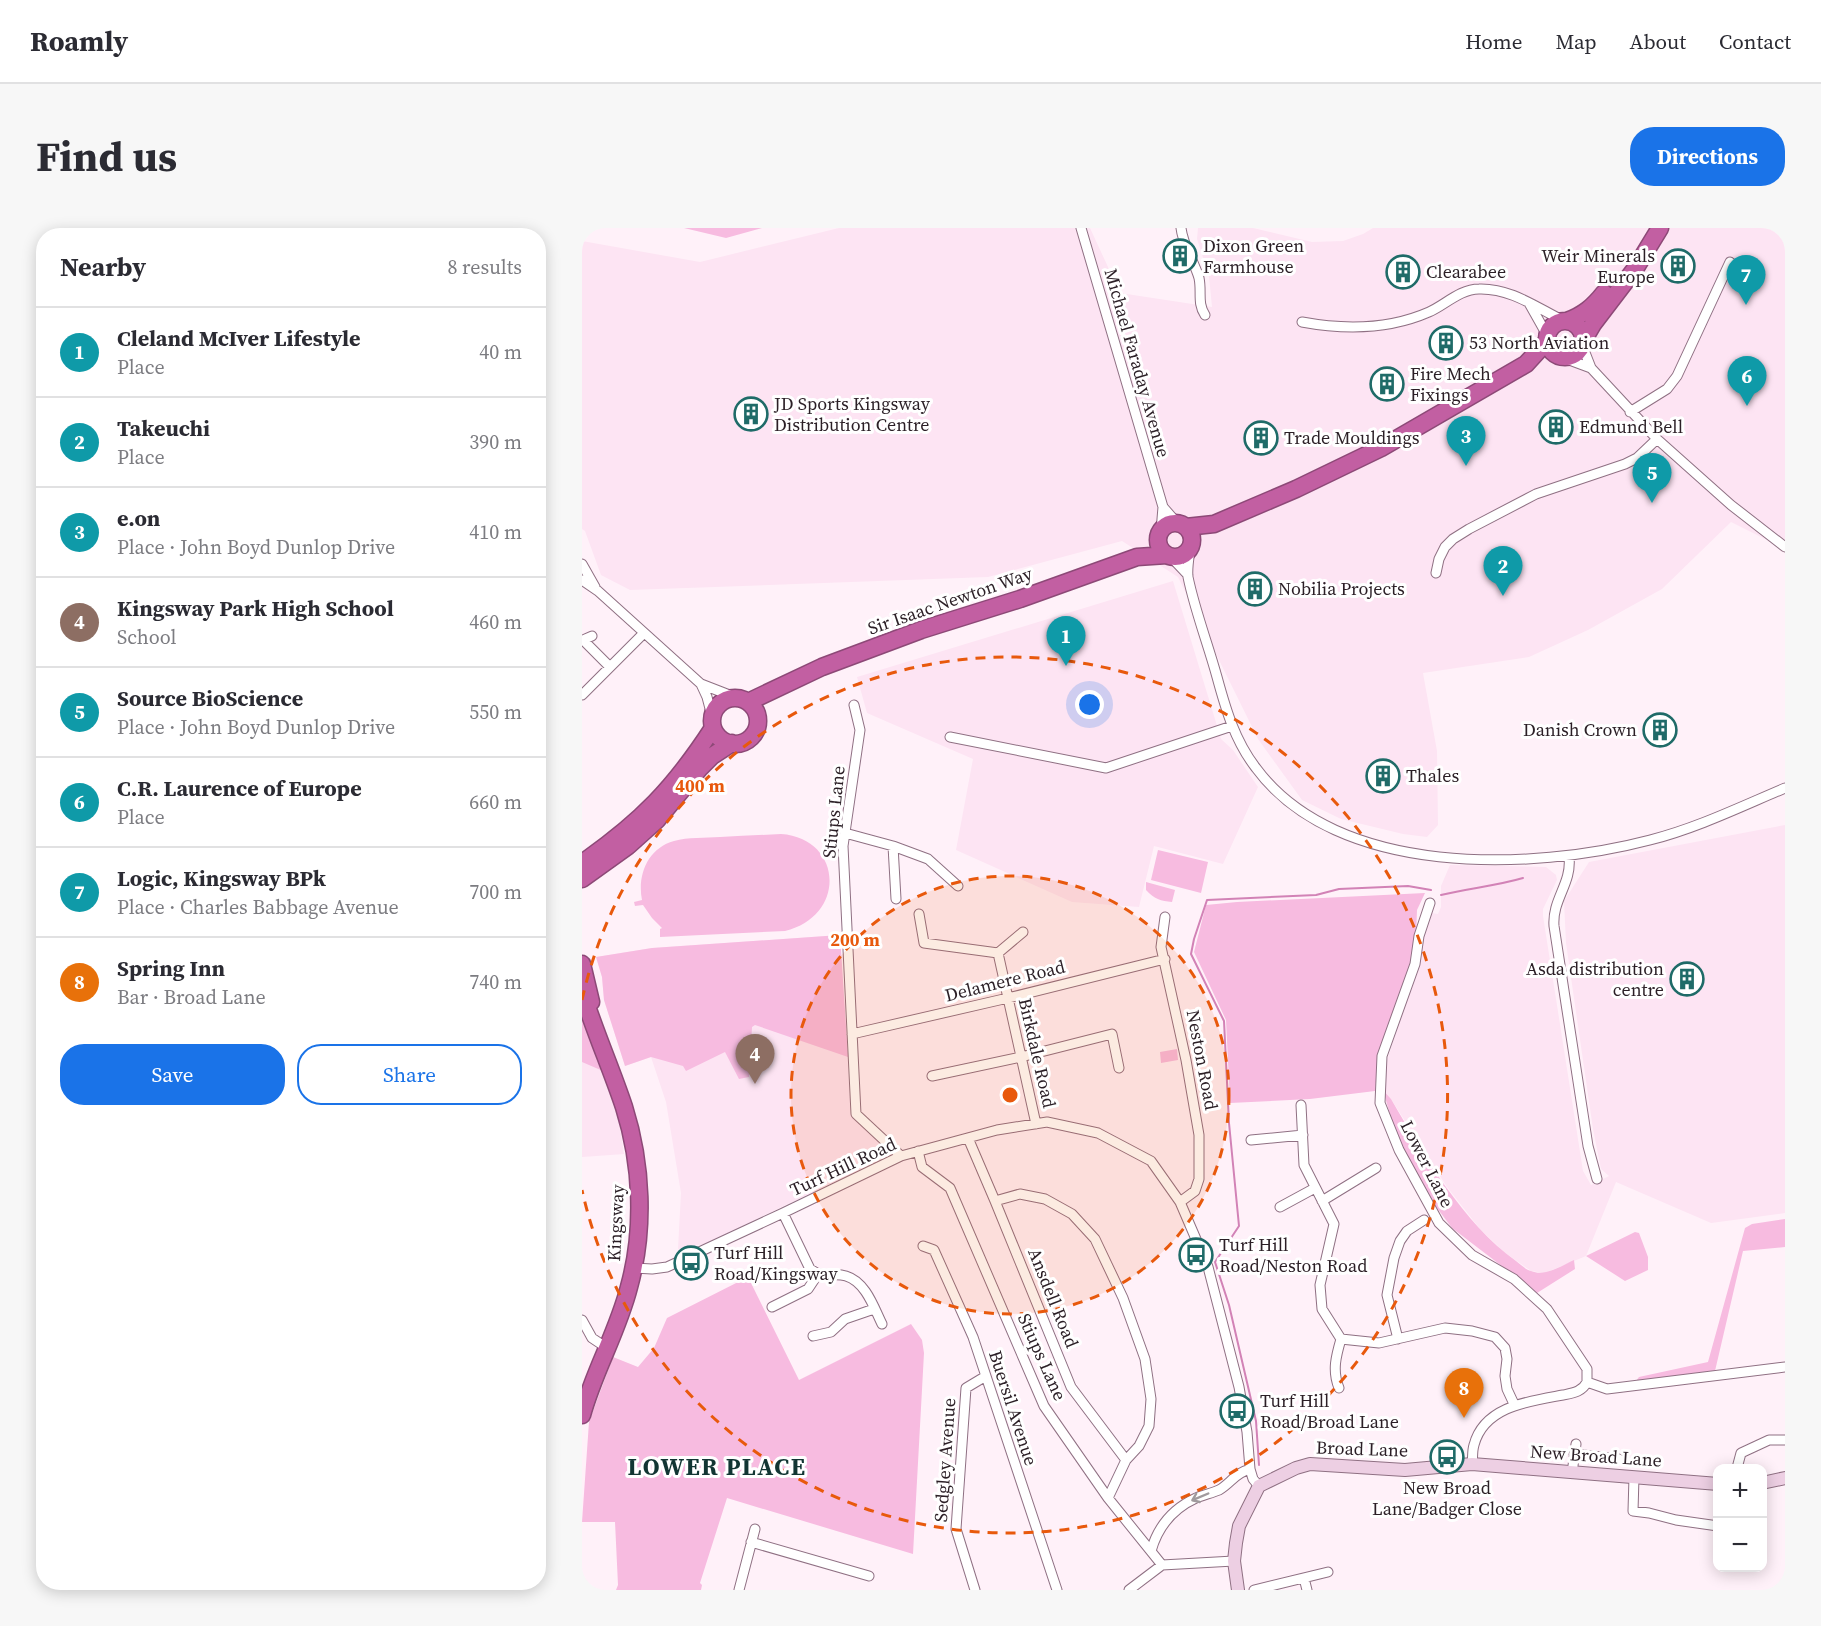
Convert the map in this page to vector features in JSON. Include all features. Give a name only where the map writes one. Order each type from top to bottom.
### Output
[{"type":"highway","points":[[1186,535],[1296,489],[1381,448],[1526,364],[1547,338],[1553,325],[1582,315],[1598,300],[1648,228]]},
{"type":"highway","points":[[1526,364],[1575,354],[1593,324],[1635,269],[1660,228]]},
{"type":"highway","points":[[1566,321],[1579,328],[1582,343]]},
{"type":"highway","points":[[1547,338],[1551,351],[1561,357]]},
{"type":"highway","points":[[1168,525],[1186,535],[1182,556],[1169,556],[1160,548],[1160,534],[1168,525]]},
{"type":"highway","name":"Sir Isaac Newton Way","points":[[1137,557],[1160,534]]},
{"type":"highway","name":"Sir Isaac Newton Way","points":[[747,704],[778,687],[921,630],[1020,599],[1137,557],[1169,556]]},
{"type":"highway","points":[[582,863],[618,838],[670,788],[690,764],[713,722],[719,704],[724,700],[747,704],[758,721],[753,735],[740,743],[732,743],[721,738],[713,722]]},
{"type":"highway","points":[[582,892],[657,820],[711,756],[732,743]]},
{"type":"highway","points":[[582,879],[628,846]]},
{"type":"highway","name":"Kingsway","points":[[582,964],[590,993],[595,1029]]},
{"type":"highway","name":"Kingsway","points":[[582,991],[632,1134],[640,1199],[634,1268],[623,1308],[582,1413]]},
{"type":"main road","name":"Broad Lane","points":[[1259,1486],[1296,1467],[1310,1464],[1405,1470],[1472,1464]]},
{"type":"main road","name":"New Broad Lane","points":[[1472,1464],[1713,1484]]},
{"type":"main road","points":[[1767,1482],[1785,1478]]},
{"type":"main road","points":[[1238,1590],[1234,1561],[1239,1526],[1259,1486]]},
{"type":"street","name":"Michael Faraday Avenue","points":[[1081,228],[1163,507]]},
{"type":"street","points":[[1180,228],[1199,279],[1199,305],[1205,315]]},
{"type":"street","points":[[1630,412],[1667,389],[1677,376],[1730,262]]},
{"type":"street","points":[[1302,322],[1353,328],[1404,321],[1430,311],[1475,288],[1493,290],[1519,298],[1566,321]]},
{"type":"street","points":[[1529,303],[1541,321],[1547,338]]},
{"type":"street","points":[[1582,343],[1591,368],[1630,412],[1731,505],[1785,547]]},
{"type":"street","points":[[1561,357],[1591,368]]},
{"type":"street","points":[[1436,573],[1442,552],[1461,534],[1530,496],[1625,464],[1637,458],[1658,439]]},
{"type":"street","points":[[1160,534],[1163,507]]},
{"type":"street","points":[[1163,507],[1186,535],[1188,575],[1232,726],[1256,768],[1277,793],[1312,820],[1341,834],[1386,847],[1449,857],[1501,860],[1569,857],[1667,835],[1785,788]]},
{"type":"street","points":[[1169,556],[1188,575]]},
{"type":"street","points":[[582,564],[598,591]]},
{"type":"street","points":[[582,580],[598,591],[701,684],[747,704]]},
{"type":"street","points":[[582,695],[645,633]]},
{"type":"street","points":[[592,636],[583,640],[610,667]]},
{"type":"street","points":[[701,684],[707,697],[713,722]]},
{"type":"street","name":"Stiups Lane","points":[[854,705],[860,730],[843,846],[856,1114],[901,1155]]},
{"type":"street","points":[[950,737],[1106,768],[1232,726]]},
{"type":"street","points":[[845,833],[893,846],[928,859],[958,886]]},
{"type":"street","points":[[893,846],[896,899]]},
{"type":"street","points":[[1569,857],[1569,874],[1554,908],[1554,926],[1588,1146],[1597,1179]]},
{"type":"street","name":"Lower Lane","points":[[1431,907],[1419,936],[1415,964],[1382,1056],[1379,1089],[1382,1109],[1399,1150],[1439,1223],[1472,1255],[1514,1279],[1547,1310],[1587,1369],[1587,1382]]},
{"type":"street","points":[[919,914],[924,943],[998,953],[1023,932]]},
{"type":"street","name":"Neston Road","points":[[1165,917],[1161,947],[1186,1060],[1199,1135],[1199,1179],[1195,1191],[1180,1202]]},
{"type":"street","name":"Birkdale Road","points":[[998,953],[1036,1124]]},
{"type":"street","name":"Delamere Road","points":[[852,1034],[1164,959]]},
{"type":"street","points":[[932,1076],[1112,1034],[1119,1068]]},
{"type":"street","points":[[1301,1105],[1304,1165],[1334,1224],[1320,1285],[1322,1309],[1341,1339],[1335,1359],[1336,1382],[1339,1388]]},
{"type":"street","name":"Turf Hill Road","points":[[634,1268],[667,1267],[901,1155],[997,1130],[1047,1122],[1098,1133],[1151,1161],[1180,1202],[1208,1267],[1239,1387],[1247,1432],[1250,1469],[1253,1479],[1259,1486]]},
{"type":"street","points":[[1251,1140],[1303,1136]]},
{"type":"street","name":"Ansdell Road","points":[[968,1138],[1071,1387],[1126,1460]]},
{"type":"street","name":"Stiups Lane","points":[[918,1151],[922,1167],[950,1188],[1044,1406],[1108,1498],[1162,1565]]},
{"type":"street","points":[[1323,1201],[1376,1168]]},
{"type":"street","points":[[1280,1207],[1315,1188]]},
{"type":"street","points":[[995,1200],[1020,1194],[1045,1199],[1072,1214],[1095,1239],[1123,1298],[1145,1359],[1151,1399],[1149,1426],[1139,1446],[1126,1460],[1108,1498]]},
{"type":"street","points":[[783,1213],[810,1269],[818,1274],[846,1276],[862,1286],[882,1324]]},
{"type":"street","points":[[1398,1339],[1387,1295],[1394,1258],[1400,1241],[1407,1231],[1424,1220]]},
{"type":"street","name":"Buersil Avenue","points":[[923,1246],[934,1250],[973,1337],[1057,1590]]},
{"type":"street","points":[[772,1307],[782,1296],[808,1289],[818,1274]]},
{"type":"street","points":[[813,1336],[831,1332],[845,1319],[874,1309]]},
{"type":"street","points":[[582,1320],[592,1338],[607,1348]]},
{"type":"street","points":[[1341,1339],[1379,1343],[1445,1328],[1472,1331],[1495,1337],[1505,1348],[1507,1389],[1514,1404]]},
{"type":"street","points":[[1472,1464],[1474,1444],[1483,1425],[1514,1404],[1573,1393],[1582,1389],[1587,1382],[1607,1389],[1785,1367]]},
{"type":"street","name":"Sedgley Avenue","points":[[975,1590],[956,1529],[966,1388],[986,1376]]},
{"type":"street","points":[[1738,1464],[1741,1453],[1769,1440],[1785,1440]]},
{"type":"street","points":[[1572,1473],[1576,1444]]},
{"type":"street","points":[[1574,1454],[1619,1459]]},
{"type":"street","points":[[1151,1551],[1155,1536],[1170,1515],[1193,1500],[1220,1489],[1238,1472],[1250,1469]]},
{"type":"street","points":[[1634,1477],[1633,1511],[1713,1525]]},
{"type":"street","points":[[739,1590],[755,1529]]},
{"type":"street","points":[[751,1542],[869,1576]]},
{"type":"street","points":[[1129,1590],[1162,1565],[1234,1561]]},
{"type":"street","points":[[1254,1590],[1328,1572]]},
{"type":"street","points":[[1304,1578],[1307,1590]]},
{"type":"shaded area","points":[[684,228],[762,228],[726,238]]},
{"type":"shaded area","points":[[839,228],[1090,228],[1120,293],[1212,307],[1209,276],[1197,239],[1198,228],[1253,228],[1312,242],[1343,241],[1373,228],[1785,228],[1785,549],[1731,522],[1662,589],[1588,630],[1529,657],[1423,673],[1437,751],[1438,825],[1427,837],[1403,834],[1341,819],[1302,800],[1258,739],[1178,577],[1122,541],[988,577],[630,590],[601,575],[585,531],[582,529],[582,241],[700,262]]},
{"type":"shaded area","points":[[1173,581],[1221,739],[1233,750],[1258,787],[1223,864],[1154,846],[1139,907],[1072,902],[956,850],[973,759],[867,713],[857,677]]},
{"type":"shaded area","points":[[1785,825],[1785,1213],[1711,1223],[1616,1182],[1586,1256],[1545,1273],[1531,1271],[1504,1252],[1480,1229],[1447,1187],[1383,1090],[1387,1061],[1416,968],[1427,923],[1431,913],[1438,914],[1441,907],[1441,886],[1450,865],[1546,867],[1556,875],[1557,880],[1543,909],[1543,916],[1583,1171],[1591,1185],[1609,1176],[1601,1169],[1593,1129],[1566,943],[1564,901],[1589,862]]},
{"type":"shaded area","points":[[781,834],[801,839],[816,849],[826,862],[829,878],[828,894],[820,910],[805,922],[785,931],[660,937],[662,928],[643,905],[635,906],[634,902],[642,900],[641,881],[646,864],[657,850],[665,845],[691,838]]},
{"type":"shaded area","points":[[1158,850],[1208,862],[1201,893],[1151,880]]},
{"type":"shaded area","points":[[1146,882],[1175,890],[1172,902],[1152,896],[1146,890]]},
{"type":"shaded area","points":[[1425,893],[1417,910],[1413,958],[1379,1054],[1375,1091],[1310,1099],[1230,1103],[1226,1020],[1194,952],[1206,905]]},
{"type":"shaded area","points":[[840,935],[851,1115],[878,1142],[880,1149],[878,1157],[863,1168],[705,1244],[678,1249],[681,1193],[666,1102],[651,1057],[625,1066],[604,1000],[602,977],[596,957],[652,948]]},
{"type":"shaded area","points":[[840,935],[848,1057],[755,1025],[752,1027],[749,1077],[739,1079],[725,1052],[686,1071],[683,1066],[651,1057],[625,1066],[604,1000],[602,977],[596,957],[652,948]]},
{"type":"shaded area","points":[[582,1016],[617,1106],[624,1154],[582,1157]]},
{"type":"shaded area","points":[[582,1016],[603,1071],[582,1062]]},
{"type":"shaded area","points":[[1177,1049],[1178,1060],[1161,1063],[1160,1052]]},
{"type":"shaded area","points":[[1383,1090],[1462,1208],[1497,1245],[1531,1271],[1547,1272],[1574,1260],[1575,1269],[1537,1293],[1452,1228],[1437,1208],[1397,1139]]},
{"type":"shaded area","points":[[1785,1219],[1785,1247],[1743,1251],[1715,1371],[1636,1381],[1639,1377],[1708,1362],[1745,1228],[1752,1224]]},
{"type":"shaded area","points":[[1635,1232],[1639,1233],[1648,1257],[1648,1270],[1625,1281],[1586,1256]]},
{"type":"shaded area","points":[[748,1277],[799,1380],[911,1324],[922,1340],[924,1353],[913,1554],[727,1498],[700,1583],[701,1590],[616,1590],[618,1585],[615,1522],[582,1522],[589,1422],[613,1357],[638,1367],[654,1348],[667,1318]]},
{"type":"waterway","points":[[1441,895],[1523,878]]},
{"type":"waterway","points":[[1259,1465],[1256,1421],[1229,1305],[1215,1262],[1239,1226],[1229,1123],[1224,1021],[1191,954],[1194,939],[1207,900],[1316,895],[1339,889],[1408,886],[1431,890]]},
{"type":"place","name":"Dixon Green Farmhouse","points":[[1180,256]]},
{"type":"place","name":"Weir Minerals Europe","points":[[1678,266]]},
{"type":"place","name":"Clearabee","points":[[1403,272]]},
{"type":"place","name":"Logic, Kingsway BPk","points":[[1746,305]]},
{"type":"place","name":"53 North Aviation","points":[[1446,343]]},
{"type":"place","name":"Fire Mech Fixings","points":[[1387,384]]},
{"type":"place","name":"C.R. Laurence of Europe","points":[[1747,406]]},
{"type":"place","name":"JD Sports Kingsway Distribution Centre","points":[[751,414]]},
{"type":"place","name":"Edmund Bell","points":[[1556,427]]},
{"type":"place","name":"Trade Mouldings","points":[[1261,438]]},
{"type":"place","name":"e.on","points":[[1466,466]]},
{"type":"place","name":"Source BioScience","points":[[1652,503]]},
{"type":"place","name":"Nobilia Projects","points":[[1255,589]]},
{"type":"place","name":"Takeuchi","points":[[1503,596]]},
{"type":"place","name":"Cleland McIver Lifestyle","points":[[1066,666]]},
{"type":"place","name":"Danish Crown","points":[[1660,730]]},
{"type":"place","name":"Thales","points":[[1383,776]]},
{"type":"place","name":"Asda distribution centre","points":[[1687,979]]},
{"type":"place","name":"Kingsway Park High School","points":[[755,1084]]},
{"type":"place","name":"Turf Hill Road/Neston Road","points":[[1196,1255]]},
{"type":"place","name":"Turf Hill Road/Kingsway","points":[[691,1263]]},
{"type":"place","name":"Turf Hill Road/Broad Lane","points":[[1237,1411]]},
{"type":"place","name":"Spring Inn","points":[[1464,1418]]},
{"type":"place","name":"New Broad Lane/Badger Close","points":[[1447,1457]]},
{"type":"district","name":"LOWER PLACE","points":[[717,1467]]}]
